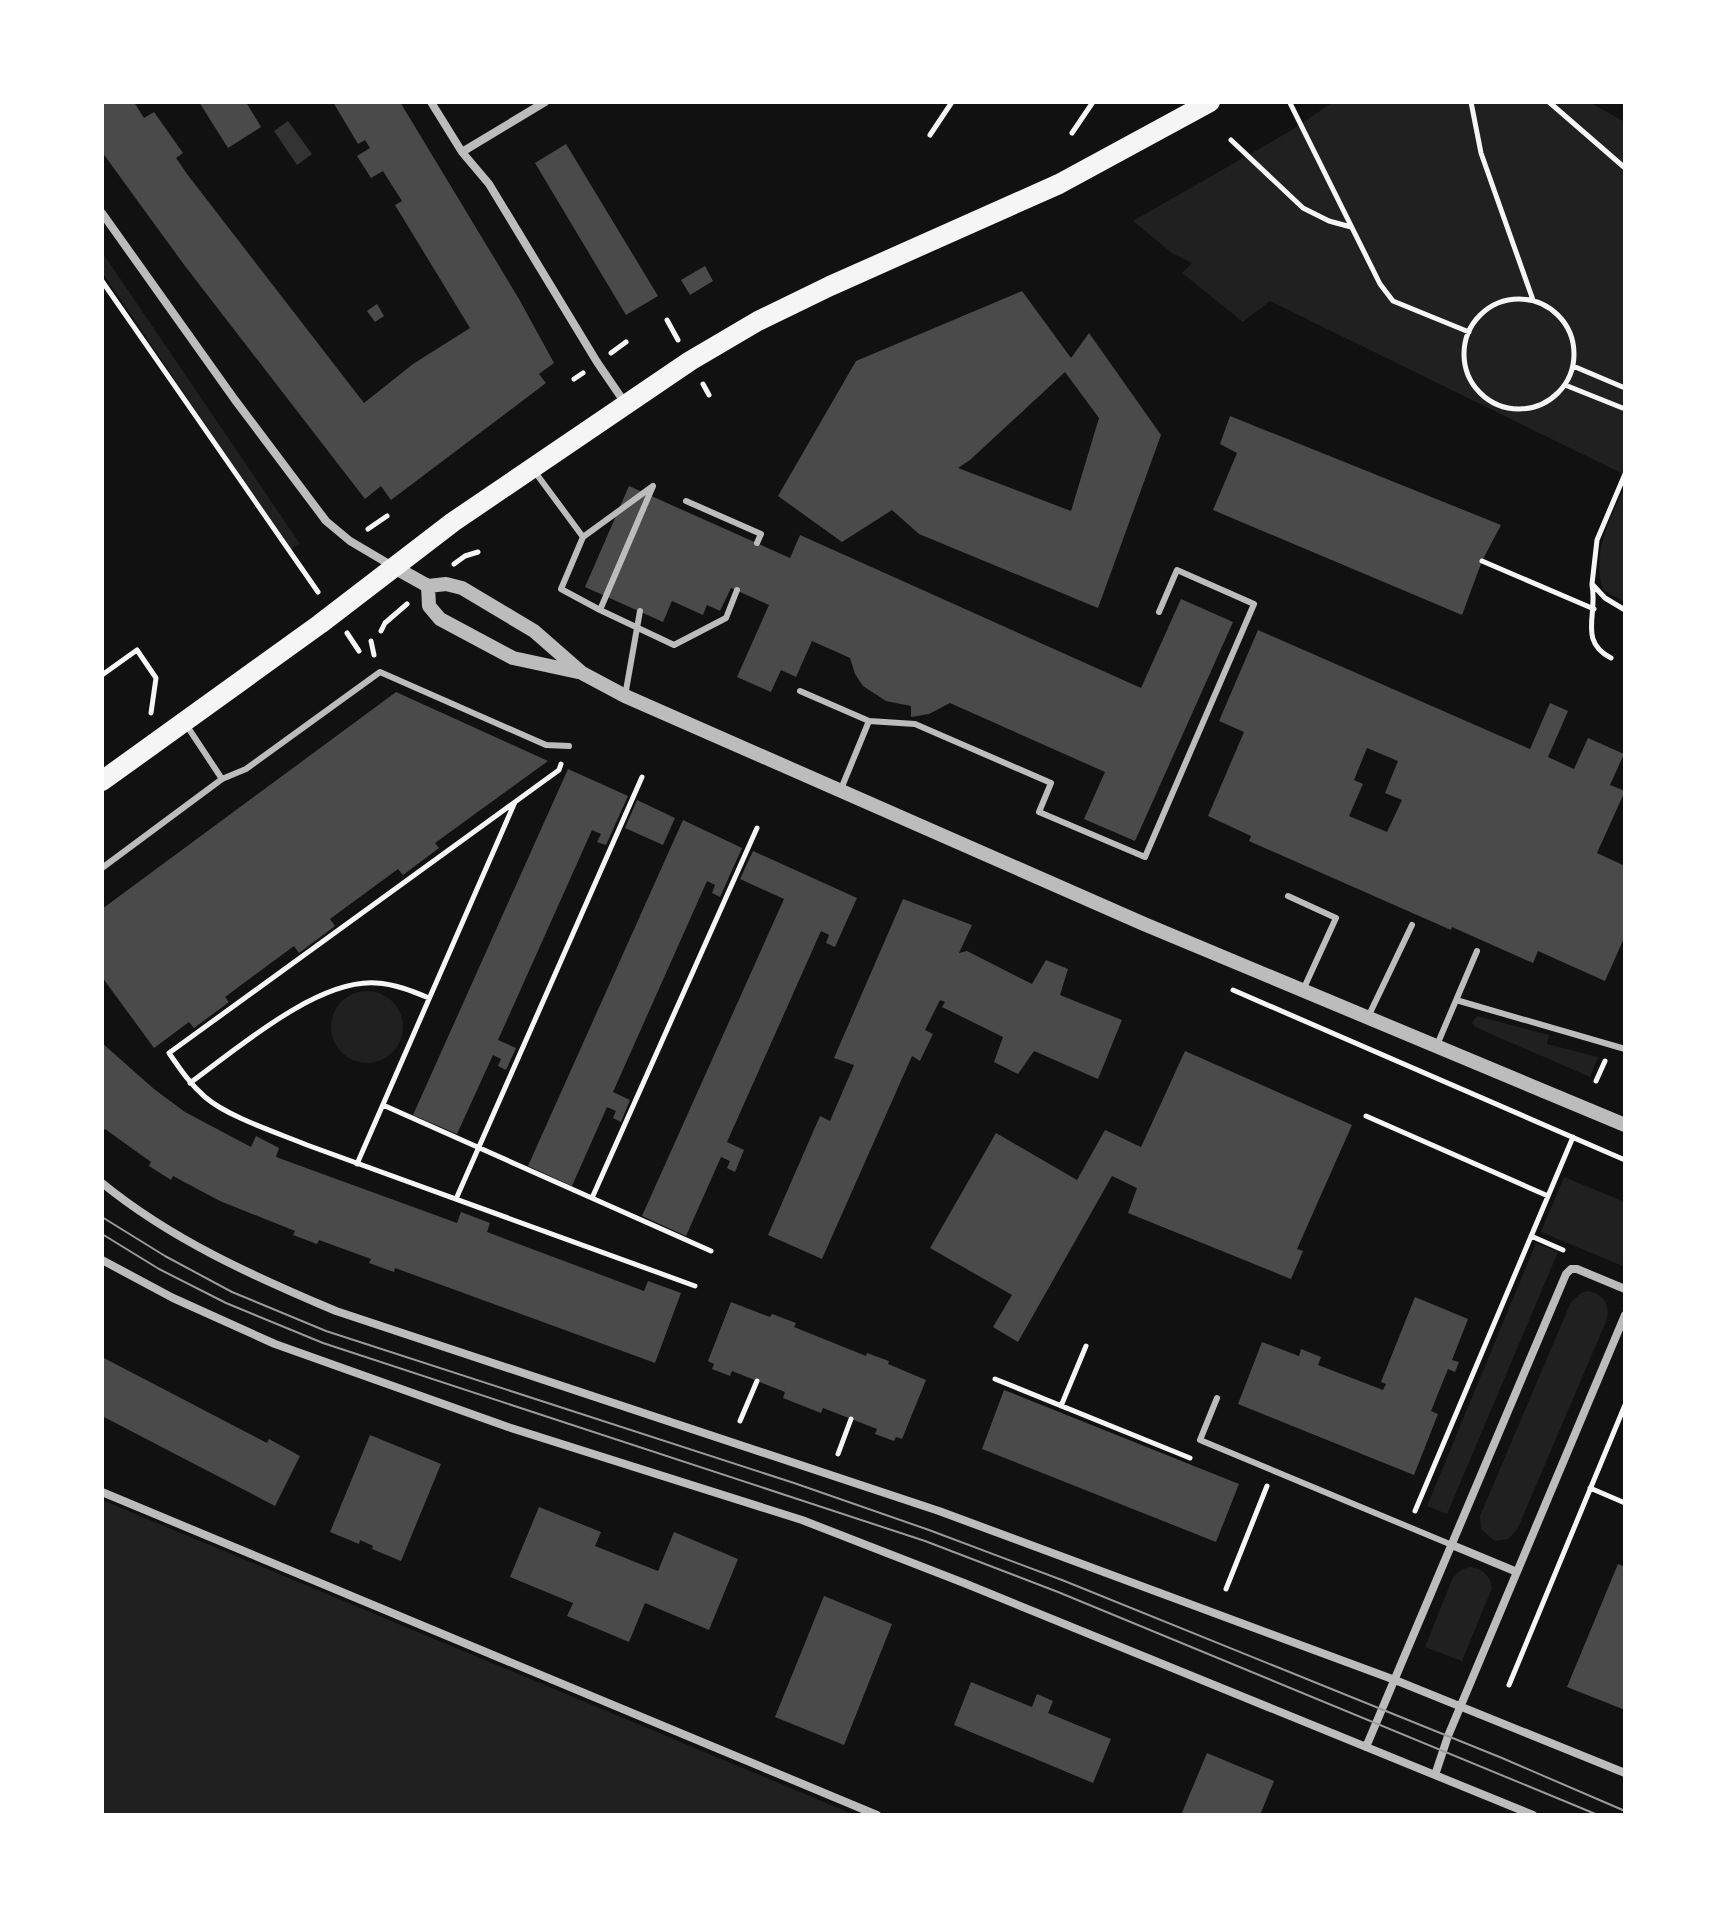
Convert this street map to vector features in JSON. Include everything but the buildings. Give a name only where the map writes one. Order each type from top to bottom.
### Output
[{"type":"main road","points":[[102,781],[453,522],[625,403],[758,321],[1059,184],[1210,102]]},
{"type":"street","points":[[431,102],[462,152],[489,184],[625,403]]},
{"type":"street","points":[[462,152],[545,102]]},
{"type":"street","points":[[102,213],[218,377],[326,521],[350,541],[428,586],[446,584],[462,588],[534,631],[582,673],[625,696],[1130,918],[1625,1125]]},
{"type":"street","points":[[428,586],[429,606],[440,619],[513,658],[582,673]]},
{"type":"street","points":[[102,1183],[176,1236],[242,1272],[336,1311],[889,1493],[1395,1680],[1625,1773]]},
{"type":"street","points":[[102,1260],[210,1315],[302,1355],[508,1427],[802,1520],[1533,1815]]},
{"type":"street","points":[[1366,1747],[1566,1274],[1571,1269],[1625,1289]]},
{"type":"street","points":[[1435,1775],[1460,1707],[1625,1315]]},
{"type":"street","points":[[102,1492],[877,1815]]},
{"type":"street","points":[[1452,1545],[1517,1572]]},
{"type":"lane","points":[[532,467],[583,537]]},
{"type":"lane","points":[[600,610],[653,486],[583,537],[561,589],[600,610],[638,629],[674,645],[726,618],[737,590]]},
{"type":"lane","points":[[686,501],[761,534],[757,543]]},
{"type":"lane","points":[[800,691],[869,721],[915,724],[1051,783],[1039,812],[1145,857],[1254,604],[1177,570],[1159,612]]},
{"type":"lane","points":[[625,696],[640,611]]},
{"type":"lane","points":[[102,868],[222,779],[246,769],[380,672],[546,745],[569,746]]},
{"type":"lane","points":[[840,790],[869,721]]},
{"type":"lane","points":[[184,723],[222,779]]},
{"type":"lane","points":[[1288,896],[1336,918],[1303,990]]},
{"type":"lane","points":[[1368,1017],[1412,925]]},
{"type":"lane","points":[[1437,1045],[1477,951]]},
{"type":"lane","points":[[1456,1000],[1625,1049]]},
{"type":"lane","points":[[1217,1398],[1200,1440],[1452,1545]]},
{"type":"path","points":[[930,135],[952,102]]},
{"type":"path","points":[[1072,133],[1093,102]]},
{"type":"path","points":[[1471,102],[1481,153],[1533,301]]},
{"type":"path","points":[[1549,102],[1625,168]]},
{"type":"path","points":[[1290,103],[1380,284],[1393,301],[1469,332]]},
{"type":"path","points":[[1231,140],[1303,208],[1329,221],[1352,227]]},
{"type":"path","points":[[102,281],[303,571]]},
{"type":"path","points":[[1512,299],[1533,301],[1556,312],[1568,328],[1574,347],[1573,366],[1565,385],[1551,400],[1535,408],[1518,410],[1495,404],[1481,394],[1471,382],[1464,362],[1469,332],[1479,316],[1496,304],[1512,299]]},
{"type":"path","points":[[1573,366],[1625,388]]},
{"type":"path","points":[[1565,385],[1625,409]]},
{"type":"path","points":[[1611,658],[1599,651],[1592,641],[1592,584],[1597,540],[1625,474]]},
{"type":"path","points":[[465,556],[478,552]]},
{"type":"path","points":[[1482,561],[1594,609]]},
{"type":"path","points":[[1592,584],[1605,598],[1625,610]]},
{"type":"path","points":[[381,631],[385,623]]},
{"type":"path","points":[[102,675],[137,650],[156,678]]},
{"type":"path","points":[[569,746],[559,770],[169,1053],[190,1083],[208,1100],[255,1124],[695,1286]]},
{"type":"path","points":[[456,1199],[642,777]]},
{"type":"path","points":[[357,1164],[516,801]]},
{"type":"path","points":[[592,1198],[757,828]]},
{"type":"path","points":[[190,1083],[291,1011],[324,994],[352,985],[376,983],[404,988],[429,998]]},
{"type":"path","points":[[1223,985],[1625,1160]]},
{"type":"path","points":[[1596,1081],[1605,1061]]},
{"type":"path","points":[[383,1105],[711,1251]]},
{"type":"path","points":[[1366,1116],[1548,1196]]},
{"type":"path","points":[[1409,1527],[1576,1130]]},
{"type":"path","points":[[1531,1236],[1566,1251],[1571,1269]]},
{"type":"path","points":[[1061,1406],[1086,1346]]},
{"type":"path","points":[[995,1379],[1192,1459]]},
{"type":"path","points":[[740,1421],[757,1381]]},
{"type":"path","points":[[1509,1685],[1625,1405]]},
{"type":"path","points":[[838,1454],[851,1419]]},
{"type":"path","points":[[1226,1589],[1273,1470]]},
{"type":"path","points":[[1590,1488],[1625,1503]]},
{"type":"shaded area","points":[[1333,102],[1589,102],[1625,122],[1625,475],[1270,301],[1243,322],[1182,273],[1192,263],[1172,253],[1133,221],[1292,130]]},
{"type":"shaded area","points":[[288,121],[312,154],[297,165],[274,131]]},
{"type":"shaded area","points":[[102,252],[300,544],[290,550],[102,272]]},
{"type":"shaded area","points":[[1625,486],[1625,602],[1603,590],[1599,563],[1604,536]]},
{"type":"shaded area","points":[[367,991],[387,997],[397,1007],[403,1027],[397,1047],[387,1057],[367,1063],[347,1057],[337,1047],[331,1027],[337,1007],[347,997]]},
{"type":"shaded area","points":[[1477,1016],[1549,1035],[1547,1044],[1598,1057],[1590,1077],[1475,1027],[1472,1023]]},
{"type":"shaded area","points":[[1564,1177],[1625,1202],[1625,1267],[1541,1232]]},
{"type":"shaded area","points":[[1536,1243],[1558,1252],[1447,1514],[1427,1506]]},
{"type":"shaded area","points":[[1587,1291],[1604,1300],[1607,1319],[1517,1530],[1508,1539],[1495,1541],[1481,1529],[1480,1516],[1571,1302]]},
{"type":"shaded area","points":[[102,1500],[855,1815],[102,1815]]},
{"type":"shaded area","points":[[1470,1567],[1485,1573],[1492,1588],[1462,1661],[1425,1647],[1453,1577]]},
{"type":"tram line","points":[[102,1217],[232,1292],[326,1331],[929,1530],[1062,1580],[1625,1811]]},
{"type":"tram line","points":[[102,1234],[159,1269],[226,1303],[323,1343],[925,1541],[1058,1592],[1598,1815]]}]
